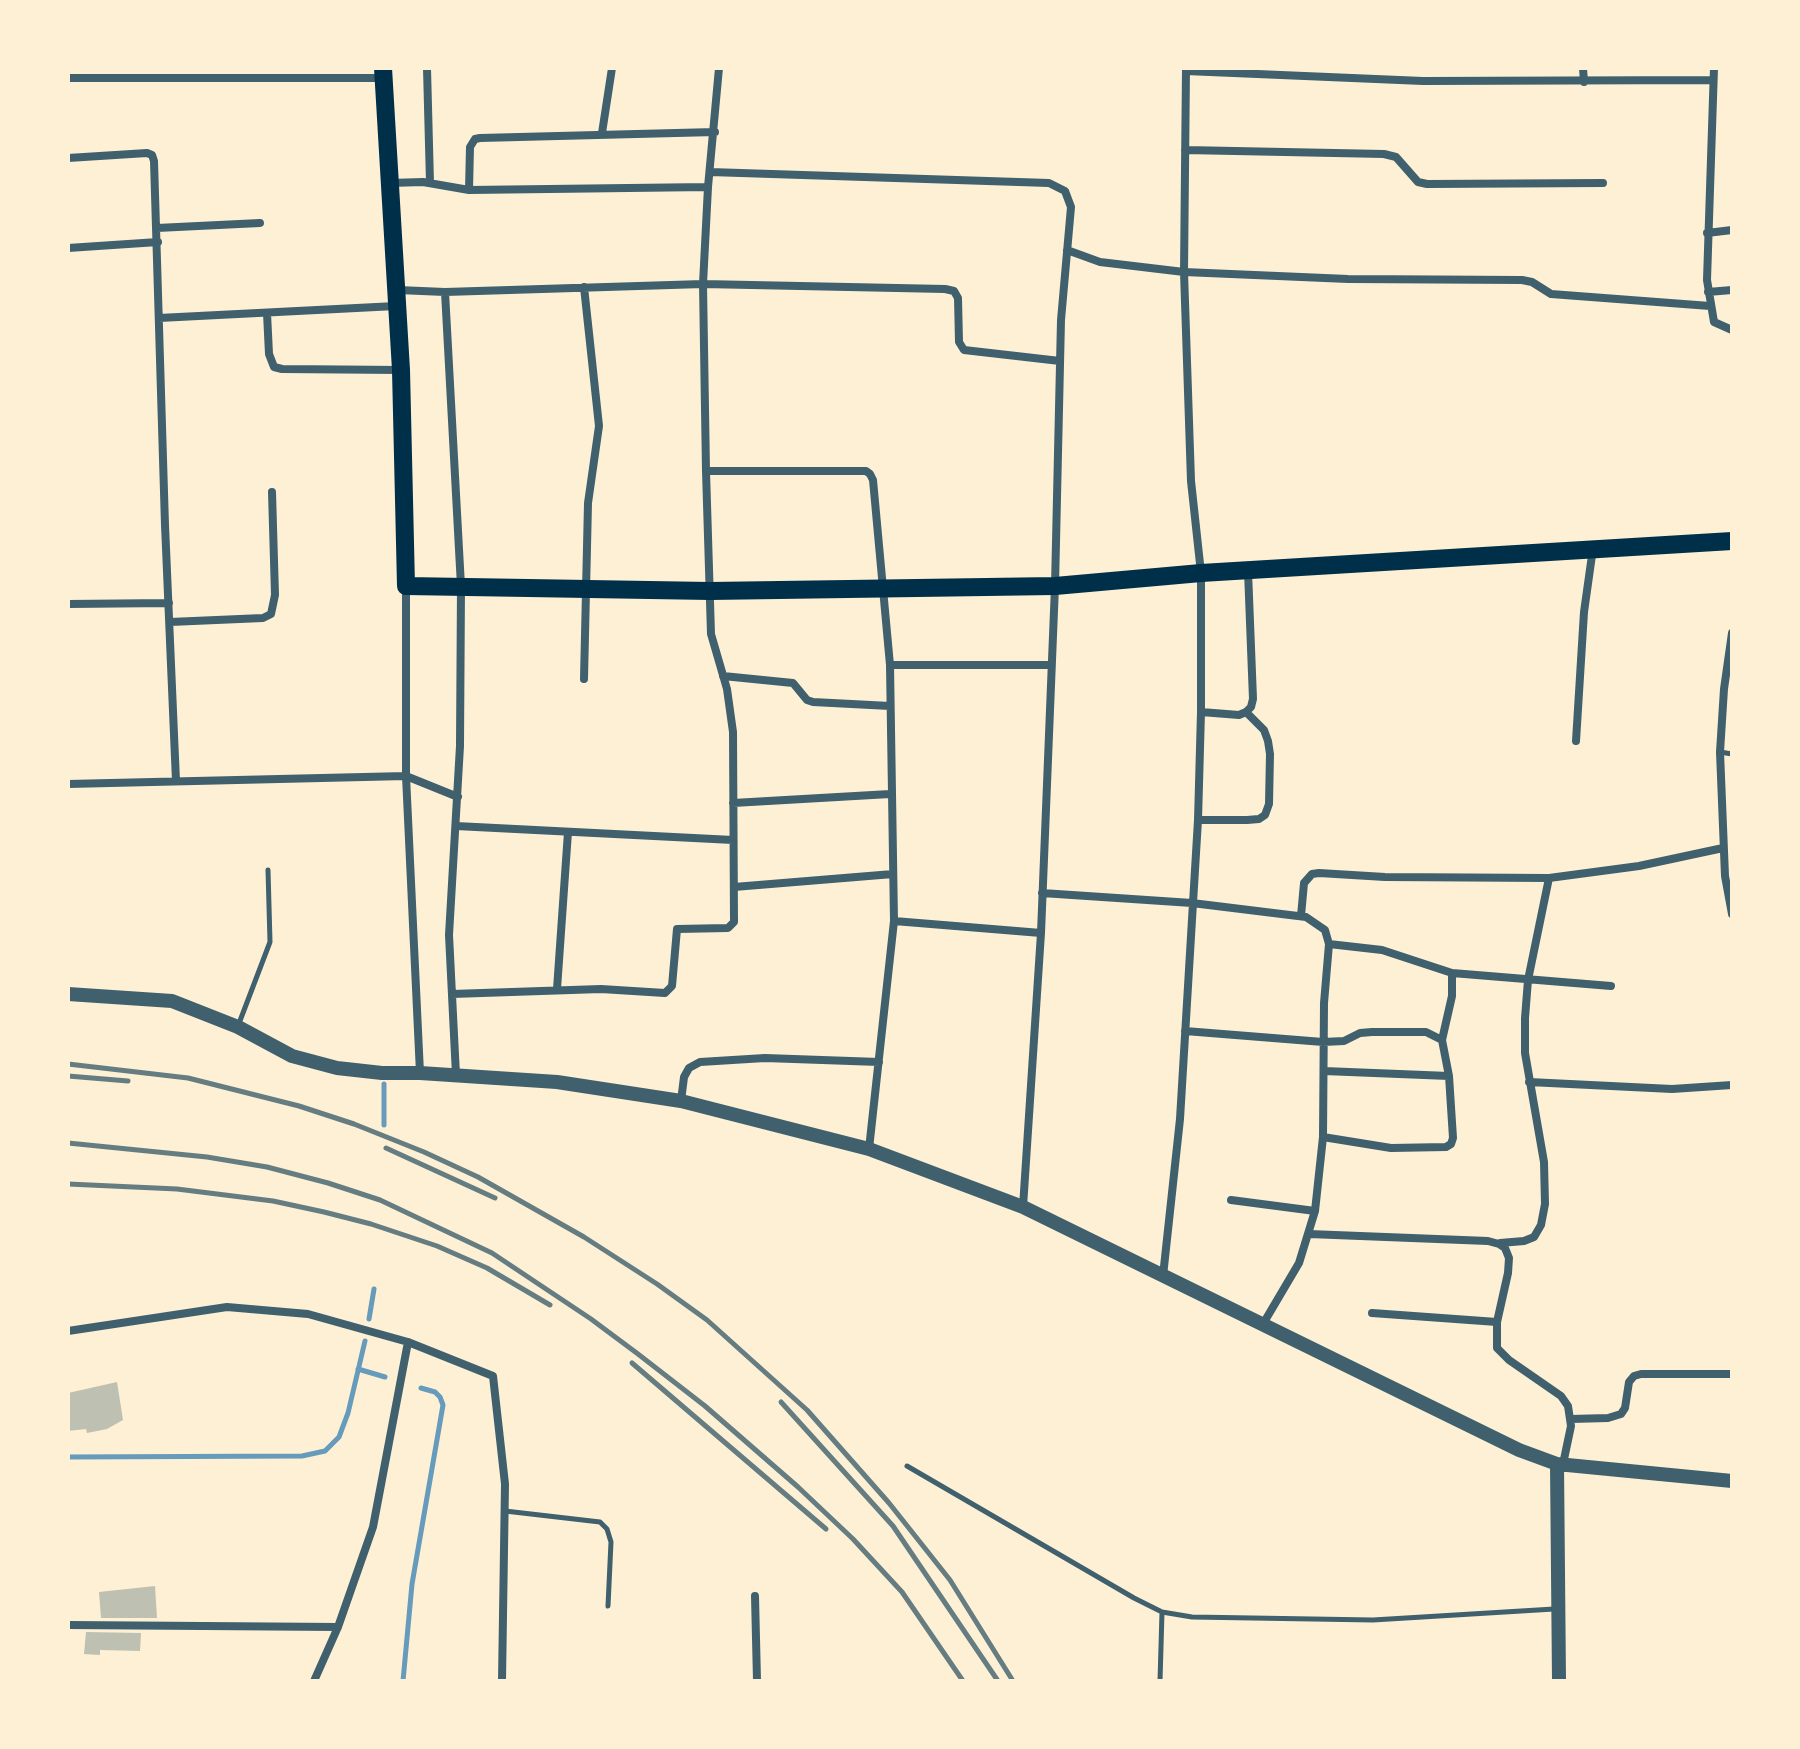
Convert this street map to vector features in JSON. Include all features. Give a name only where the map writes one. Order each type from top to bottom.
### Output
[{"type":"highway","points":[[383,73],[401,370],[406,586],[710,591],[1055,586],[1201,573],[1732,541]]},
{"type":"street","points":[[427,68],[430,183]]},
{"type":"street","points":[[602,133],[612,68]]},
{"type":"street","points":[[452,994],[557,989],[658,993],[670,990],[677,929],[732,926],[731,711],[711,634],[703,284],[719,68]]},
{"type":"street","points":[[1583,68],[1584,82]]},
{"type":"street","points":[[1714,68],[1707,233],[1708,292],[1714,322],[1732,330]]},
{"type":"street","points":[[1163,1276],[1180,1119],[1198,820],[1201,712],[1201,573],[1191,481],[1184,272],[1186,70],[1368,80],[1713,80]]},
{"type":"street","points":[[68,78],[383,73]]},
{"type":"street","points":[[469,190],[470,147],[475,139],[715,132]]},
{"type":"street","points":[[1185,150],[1384,154],[1396,157],[1418,182],[1427,184],[1603,183]]},
{"type":"street","points":[[68,158],[139,153],[152,155],[158,242],[176,781]]},
{"type":"street","points":[[710,172],[1049,183],[1065,191],[1071,207],[1061,320],[1055,586],[1041,933],[1023,1207]]},
{"type":"street","points":[[389,183],[430,183],[469,190],[708,187]]},
{"type":"street","points":[[157,228],[260,223]]},
{"type":"street","points":[[1707,233],[1732,230]]},
{"type":"street","points":[[68,248],[158,242]]},
{"type":"street","points":[[1067,250],[1100,262],[1184,272],[1348,279],[1522,280],[1532,282],[1551,294],[1710,306]]},
{"type":"street","points":[[159,318],[267,313],[445,292],[703,284],[945,289],[954,291],[958,298],[959,342],[964,350],[1060,361]]},
{"type":"street","points":[[584,287],[599,426],[588,503],[584,679]]},
{"type":"street","points":[[1708,292],[1732,290]]},
{"type":"street","points":[[445,292],[461,586],[458,797],[450,891],[456,1075]]},
{"type":"street","points":[[267,313],[269,354],[274,367],[401,370]]},
{"type":"street","points":[[706,471],[857,470],[870,474],[890,665],[894,921],[869,1149]]},
{"type":"street","points":[[170,622],[263,618],[271,614],[275,595],[272,492]]},
{"type":"street","points":[[1576,741],[1584,612],[1593,547]]},
{"type":"street","points":[[1201,712],[1239,715],[1246,712],[1253,699],[1248,571]]},
{"type":"street","points":[[406,586],[406,776],[420,1073]]},
{"type":"street","points":[[68,604],[169,603]]},
{"type":"street","points":[[1732,633],[1720,752],[1723,848],[1732,914]]},
{"type":"street","points":[[890,665],[1051,665]]},
{"type":"street","points":[[723,676],[793,683],[807,700],[813,702],[890,706]]},
{"type":"street","points":[[1198,820],[1247,820],[1265,815],[1269,804],[1268,741],[1264,730],[1246,712]]},
{"type":"street","points":[[68,784],[406,776],[458,797]]},
{"type":"street","points":[[733,803],[890,794]]},
{"type":"street","points":[[456,826],[733,840]]},
{"type":"street","points":[[557,989],[568,832]]},
{"type":"street","points":[[1301,916],[1304,883],[1312,874],[1549,878],[1639,866],[1723,848]]},
{"type":"street","points":[[734,887],[893,874]]},
{"type":"street","points":[[1309,1234],[1499,1244],[1534,1237],[1541,1225],[1545,1204],[1544,1162],[1525,1053],[1528,980],[1549,878]]},
{"type":"street","points":[[1042,893],[1192,903],[1301,916],[1318,922],[1325,930],[1329,944],[1323,1042],[1323,1137],[1315,1211],[1299,1263],[1263,1324]]},
{"type":"street","points":[[894,921],[1041,933]]},
{"type":"street","points":[[1329,944],[1382,950],[1452,973],[1611,986]]},
{"type":"street","points":[[1323,1137],[1391,1148],[1446,1147],[1451,1144],[1449,1076],[1442,1040],[1452,996],[1452,973]]},
{"type":"street","points":[[68,994],[172,1001],[238,1027],[292,1056],[337,1068],[557,1082],[681,1101],[869,1149],[1023,1207],[1519,1450],[1560,1464],[1732,1481]]},
{"type":"street","points":[[1185,1031],[1323,1042],[1344,1041],[1360,1033],[1426,1032],[1442,1040]]},
{"type":"street","points":[[681,1101],[684,1077],[689,1068],[700,1062],[765,1058],[879,1062]]},
{"type":"street","points":[[1324,1071],[1449,1076]]},
{"type":"street","points":[[1529,1082],[1672,1089],[1732,1085]]},
{"type":"street","points":[[1231,1200],[1315,1211]]},
{"type":"street","points":[[1499,1244],[1505,1248],[1509,1258],[1497,1322],[1496,1339],[1501,1354],[1561,1396],[1568,1406],[1571,1419],[1560,1464],[1559,1681]]},
{"type":"street","points":[[68,1331],[227,1307],[308,1314],[408,1342],[493,1376],[505,1484],[502,1681]]},
{"type":"street","points":[[1372,1313],[1497,1322]]},
{"type":"street","points":[[314,1681],[338,1627],[373,1527],[408,1342]]},
{"type":"street","points":[[1571,1419],[1608,1418],[1621,1414],[1625,1408],[1629,1382],[1634,1376],[1658,1373],[1732,1374]]},
{"type":"street","points":[[755,1596],[757,1681]]},
{"type":"street","points":[[68,1625],[338,1627]]},
{"type":"lane","points":[[1720,752],[1732,754]]},
{"type":"lane","points":[[238,1027],[270,942],[268,870]]},
{"type":"lane","points":[[907,1466],[1162,1612],[1192,1617],[1373,1620],[1559,1609]]},
{"type":"lane","points":[[505,1511],[600,1522],[607,1529],[611,1542],[608,1606]]},
{"type":"lane","points":[[1160,1681],[1162,1612]]},
{"type":"building","points":[[117,1382],[123,1420],[107,1429],[87,1433],[86,1429],[68,1431],[68,1393]]},
{"type":"building","points":[[155,1586],[157,1618],[101,1618],[99,1592]]},
{"type":"building","points":[[86,1632],[141,1633],[140,1651],[100,1650],[100,1655],[84,1654]]},
{"type":"waterway","points":[[384,1084],[384,1125]]},
{"type":"waterway","points":[[369,1319],[374,1289]]},
{"type":"waterway","points":[[68,1457],[302,1456],[325,1451],[339,1437],[348,1413],[365,1341]]},
{"type":"waterway","points":[[358,1369],[385,1377]]},
{"type":"waterway","points":[[403,1681],[412,1584],[443,1405],[435,1392],[421,1388]]},
{"type":"railway","points":[[68,1064],[188,1078],[299,1106],[354,1124],[478,1177],[584,1237],[657,1284],[707,1320],[807,1410],[889,1503],[950,1580],[1013,1681]]},
{"type":"railway","points":[[68,1076],[128,1081]]},
{"type":"railway","points":[[68,1143],[207,1157],[267,1167],[380,1200],[492,1253],[638,1354],[705,1406],[798,1487],[853,1539],[902,1592],[963,1681]]},
{"type":"railway","points":[[386,1148],[495,1198]]},
{"type":"railway","points":[[68,1184],[177,1189],[273,1201],[324,1212],[437,1246],[487,1268],[550,1305]]},
{"type":"railway","points":[[632,1363],[826,1529]]},
{"type":"railway","points":[[781,1402],[893,1526],[998,1681]]}]
